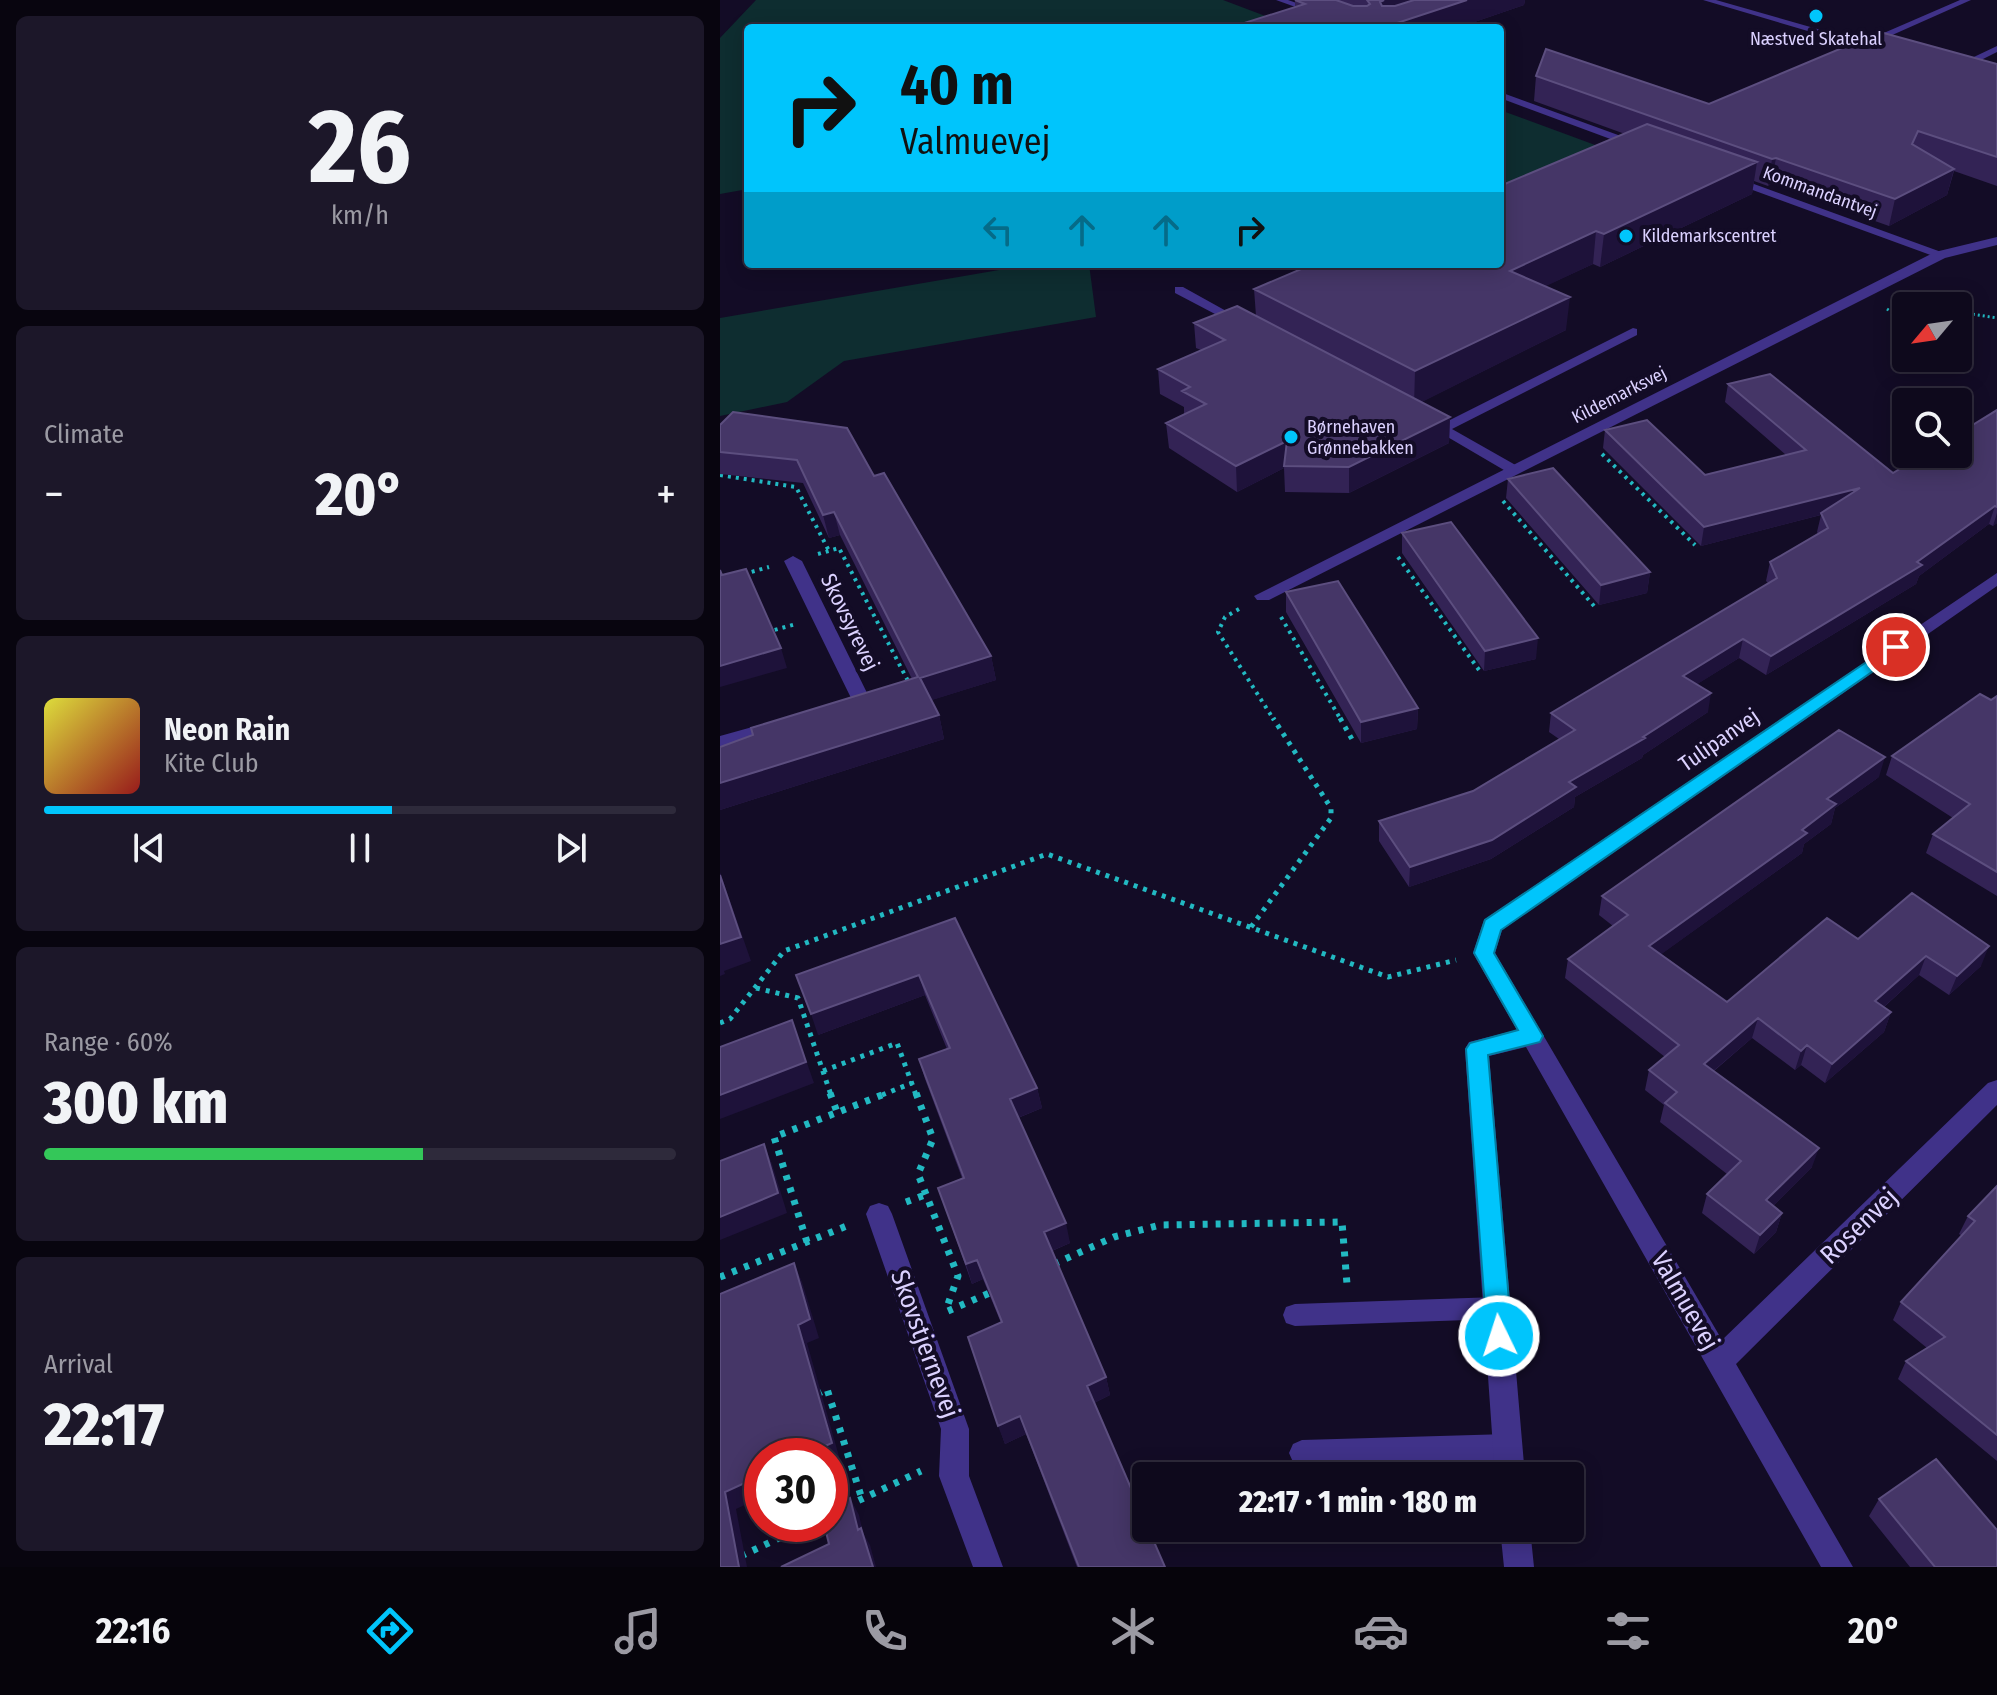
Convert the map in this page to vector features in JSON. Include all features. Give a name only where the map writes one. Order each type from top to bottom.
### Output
[{"type":"street","name":"Kildemarksvej","points":[[1265,595],[1940,255],[1997,241]]},
{"type":"street","name":"Skovsyrevej","points":[[793,561],[862,701],[821,713]]},
{"type":"street","name":"Tulipanvej","points":[[1484,953],[1492,926],[1997,578]]},
{"type":"street","points":[[720,743],[793,722]]},
{"type":"street","name":"Valmuevej","points":[[1484,953],[1838,1567]]},
{"type":"street","points":[[1509,1462],[1477,1049],[1532,1036]]},
{"type":"street","name":"Rosenvej","points":[[1720,1361],[1997,1090]]},
{"type":"street","name":"Skovstjernevej","points":[[879,1214],[955,1429],[954,1476],[988,1567]]},
{"type":"street","points":[[1516,1542],[1519,1567]]},
{"type":"lane","points":[[1280,0],[1351,24]]},
{"type":"lane","points":[[1707,0],[1891,53]]},
{"type":"lane","points":[[1862,44],[1967,0]]},
{"type":"lane","points":[[1997,49],[1962,65],[1997,75]]},
{"type":"lane","points":[[1946,69],[1997,83]]},
{"type":"lane","points":[[1504,96],[1643,147],[1628,153]]},
{"type":"lane","name":"Kommandantvej","points":[[1716,174],[1940,255]]},
{"type":"lane","points":[[1179,290],[1248,327]]},
{"type":"lane","points":[[1442,429],[1633,332]]},
{"type":"lane","points":[[1415,414],[1514,470]]},
{"type":"lane","points":[[1295,1315],[1497,1308]]},
{"type":"lane","points":[[1302,1453],[1508,1447]]},
{"type":"path","points":[[1972,314],[1997,318]]},
{"type":"path","points":[[1583,435],[1695,545]]},
{"type":"path","points":[[720,475],[796,487],[829,551]]},
{"type":"path","points":[[1488,483],[1594,606]]},
{"type":"path","points":[[1383,536],[1479,670]]},
{"type":"path","points":[[1251,927],[1331,818],[1331,808],[1218,632],[1225,617],[1265,595],[1353,741]]},
{"type":"path","points":[[763,634],[821,617]]},
{"type":"path","points":[[720,1023],[730,1019],[784,951],[1047,854],[1388,977],[1484,953]]},
{"type":"path","points":[[756,988],[798,998],[837,1112]]},
{"type":"path","points":[[823,1071],[897,1043],[933,1139],[918,1174],[958,1276],[946,1312],[1002,1287]]},
{"type":"path","points":[[807,1242],[774,1137],[912,1083]]},
{"type":"path","points":[[720,1277],[925,1195]]},
{"type":"path","points":[[1044,1268],[1114,1237],[1160,1225],[1342,1222],[1350,1313]]},
{"type":"path","points":[[814,1395],[827,1389],[862,1499]]},
{"type":"path","points":[[848,1506],[955,1455]]},
{"type":"path","points":[[733,1560],[771,1542]]},
{"type":"green space","points":[[756,0],[1223,0],[1287,24],[744,24],[744,190],[720,194],[720,38]]},
{"type":"green space","points":[[1504,111],[1606,149],[1504,191]]},
{"type":"green space","points":[[1011,268],[1090,268],[1096,317],[844,361],[787,402],[720,416],[720,318]]},
{"type":"building","points":[[1295,0],[1336,0],[1353,6],[1367,6],[1370,4],[1367,0],[1384,0],[1380,2],[1382,6],[1395,6],[1414,0],[1467,0],[1394,24],[1241,24],[1305,4]]},
{"type":"building","points":[[1880,32],[1997,64],[1997,157],[1918,131],[1912,144],[1954,169],[1895,199],[1536,76],[1546,49],[1709,104]]},
{"type":"building","points":[[1647,124],[1757,162],[1604,234],[1596,231],[1510,271],[1570,297],[1415,371],[1254,289],[1304,268],[1504,268],[1504,184]]},
{"type":"building","points":[[1237,306],[1450,417],[1349,467],[1284,466],[1287,441],[1236,466],[1166,423],[1206,404],[1182,391],[1190,387],[1158,369],[1225,340],[1194,323]]},
{"type":"building","points":[[1770,374],[1893,473],[1901,468],[1972,468],[1972,425],[1997,410],[1997,507],[1917,562],[1922,565],[1771,656],[1743,639],[1683,676],[1711,693],[1645,738],[1569,782],[1576,787],[1492,840],[1410,867],[1379,821],[1473,791],[1575,730],[1551,713],[1777,578],[1770,562],[1828,528],[1821,513],[1860,488],[1704,527],[1605,430],[1647,420],[1705,475],[1806,450],[1728,384]]},
{"type":"building","points":[[733,412],[847,428],[874,476],[884,473],[991,656],[920,678],[939,715],[720,783],[720,747],[753,735],[751,728],[918,677],[834,512],[823,515],[797,460],[720,452],[720,425]]},
{"type":"building","points":[[1553,468],[1650,572],[1601,585],[1508,479]]},
{"type":"building","points":[[1451,522],[1538,638],[1485,651],[1402,533]]},
{"type":"building","points":[[746,569],[781,648],[720,666],[720,570],[722,575]]},
{"type":"building","points":[[1338,581],[1418,708],[1361,722],[1286,592]]},
{"type":"building","points":[[1980,694],[1991,700],[1997,696],[1997,872],[1933,834],[1970,804],[1892,756]]},
{"type":"building","points":[[1839,730],[1885,757],[1827,799],[1836,804],[1802,830],[1807,833],[1649,946],[1727,1002],[1827,918],[1858,939],[1912,893],[1989,946],[1957,976],[1926,956],[1875,1001],[1891,1012],[1832,1064],[1807,1045],[1801,1051],[1758,1018],[1704,1064],[1819,1148],[1766,1200],[1782,1213],[1760,1235],[1707,1194],[1741,1161],[1665,1103],[1677,1092],[1649,1070],[1679,1045],[1568,959],[1628,915],[1602,896]]},
{"type":"building","points":[[720,875],[741,937],[720,944]]},
{"type":"building","points":[[955,918],[1037,1088],[1010,1099],[1066,1223],[1044,1232],[1106,1377],[1087,1386],[1132,1490],[1132,1542],[1154,1542],[1165,1567],[1079,1567],[1020,1416],[998,1426],[968,1337],[1002,1322],[977,1260],[966,1264],[938,1188],[964,1178],[919,1059],[950,1048],[919,975],[811,1014],[796,975]]},
{"type":"building","points":[[792,1020],[806,1062],[720,1095],[720,1047]]},
{"type":"building","points":[[764,1144],[778,1193],[720,1217],[720,1161]]},
{"type":"building","points":[[1997,1186],[1997,1435],[1906,1361],[1945,1337],[1901,1302],[1975,1221],[1968,1216]]},
{"type":"building","points":[[794,1263],[810,1319],[798,1325],[831,1438],[744,1438],[744,1483],[725,1492],[739,1567],[720,1567],[720,1294]]},
{"type":"building","points":[[1936,1459],[1997,1530],[1997,1567],[1935,1567],[1879,1499]]},
{"type":"building","points":[[848,1499],[873,1567],[781,1567],[828,1542],[848,1542]]},
{"type":"place","name":"Næstved Skatehal","points":[[1816,16]]},
{"type":"place","name":"Kildemarkscentret","points":[[1626,236]]},
{"type":"place","name":"Børnehaven Grønnebakken","points":[[1291,437]]},
{"type":"route","points":[[1499,1336],[1477,1049],[1532,1036],[1484,953],[1492,926],[1896,647]]}]
